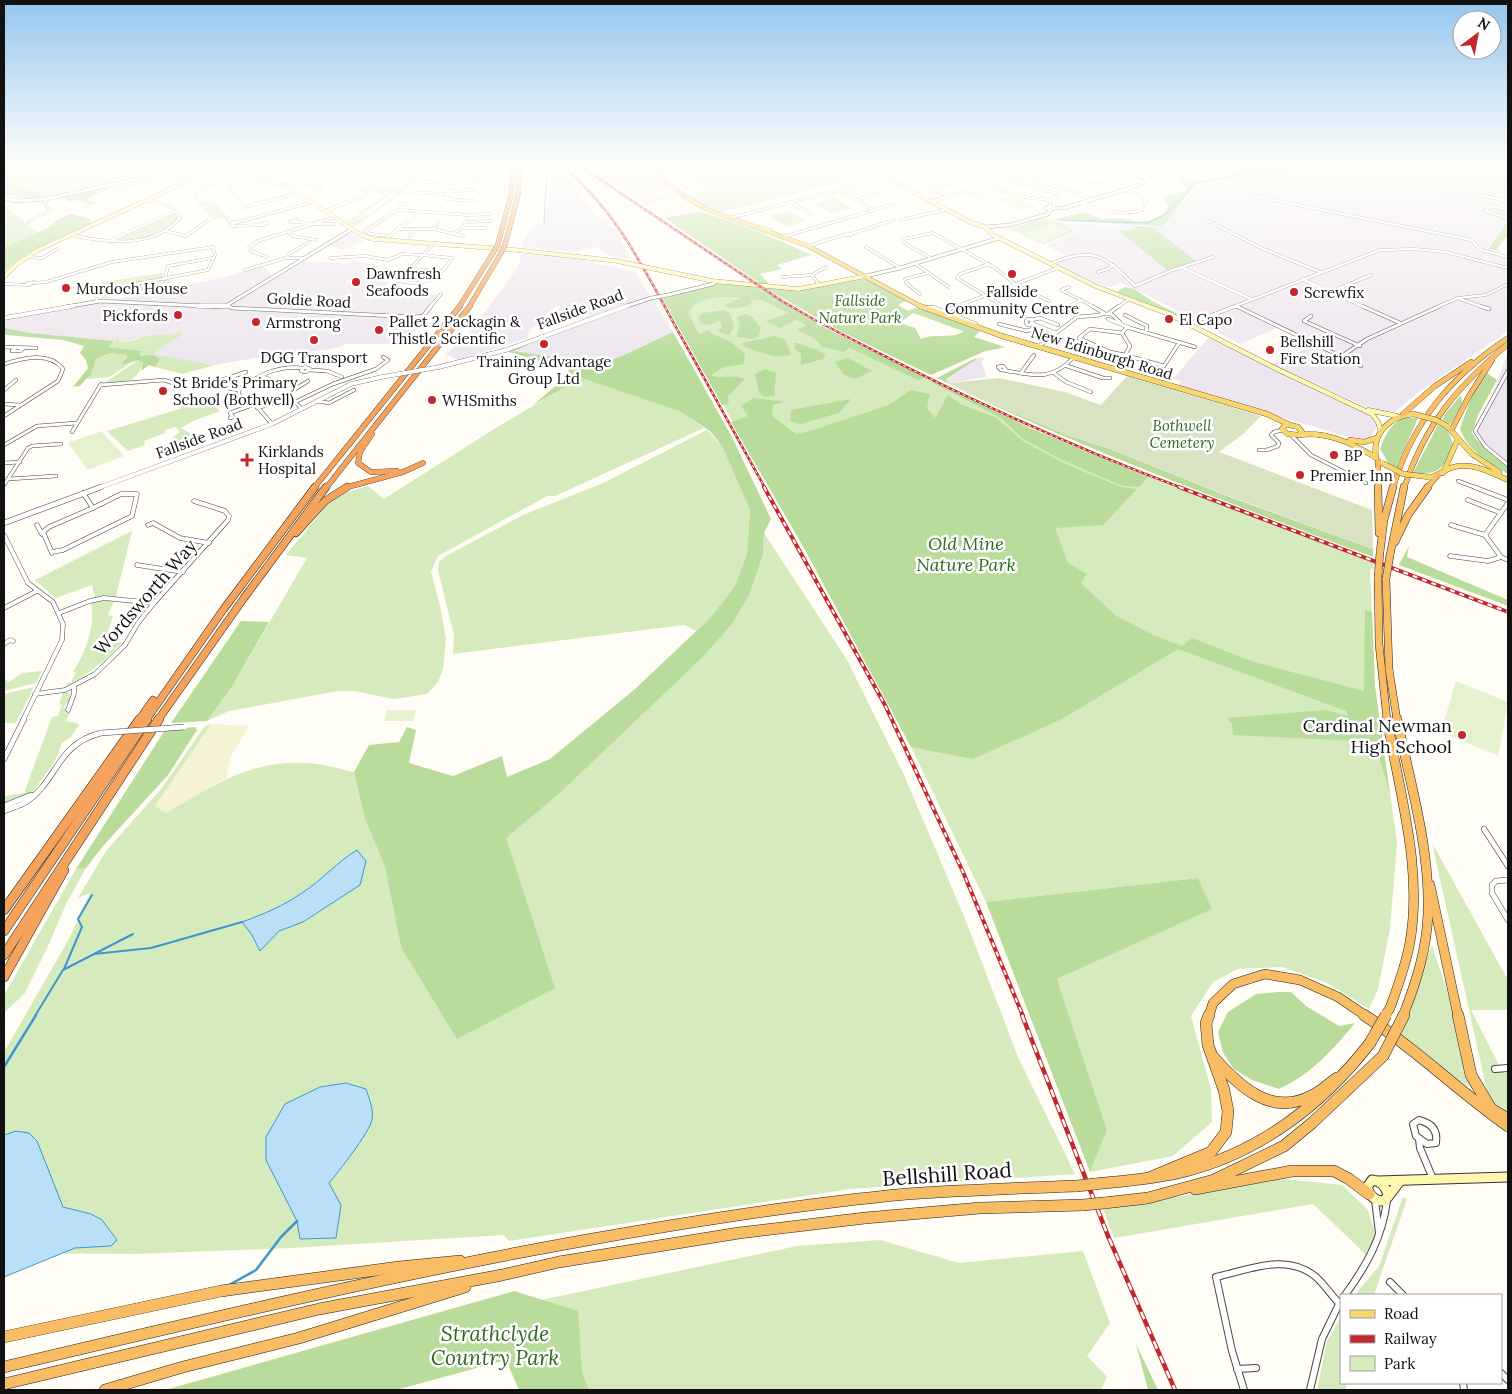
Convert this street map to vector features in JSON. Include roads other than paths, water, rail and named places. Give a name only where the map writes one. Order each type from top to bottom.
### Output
[{"type":"highway","points":[[4,955],[74,845],[166,708],[305,513],[469,307],[497,253],[503,229]]},
{"type":"highway","points":[[4,910],[172,672],[328,470],[442,331],[497,253],[505,245],[510,229]]},
{"type":"highway","points":[[1400,415],[1435,386],[1508,338]]},
{"type":"highway","points":[[1491,1109],[1471,1075],[1424,859],[1390,680],[1386,579],[1400,497],[1415,456],[1435,419],[1457,390],[1476,370],[1508,344]]},
{"type":"highway","points":[[1380,551],[1385,520],[1407,450],[1422,422],[1437,402],[1484,353]]},
{"type":"highway","points":[[1449,428],[1496,354]]},
{"type":"highway","points":[[256,582],[320,505],[332,495],[353,485],[404,473],[421,462],[397,471],[381,473],[362,469],[358,463],[360,452],[401,391]]},
{"type":"highway","points":[[1379,460],[1380,551]]},
{"type":"highway","points":[[1390,555],[1404,519],[1419,496],[1440,474]]},
{"type":"highway","name":"Bellshill Road","points":[[486,1259],[718,1219],[853,1200],[928,1193],[1077,1186],[1151,1177],[1192,1169],[1233,1155],[1273,1134],[1313,1106],[1354,1065],[1370,1043],[1390,1008],[1408,957],[1413,931],[1415,894],[1412,854],[1380,678],[1376,616],[1380,551]]},
{"type":"highway","points":[[4,931],[78,820],[237,590]]},
{"type":"highway","points":[[4,917],[28,883],[78,820]]},
{"type":"highway","points":[[4,977],[55,889],[74,845]]},
{"type":"highway","name":"Bellshill Road","points":[[502,1275],[559,1262],[738,1233],[865,1218],[980,1208],[1083,1205],[1148,1198],[1214,1180],[1284,1146],[1312,1124],[1383,1056],[1403,1017],[1421,965],[1428,912],[1424,859]]},
{"type":"highway","points":[[1151,1177],[1212,1151],[1221,1141],[1227,1128],[1228,1107],[1209,1053],[1205,1029],[1208,1013],[1214,999],[1237,981],[1255,976],[1278,975],[1313,984],[1345,1000],[1508,1126]]},
{"type":"highway","points":[[1209,1053],[1246,1091],[1275,1103],[1308,1098],[1354,1065]]},
{"type":"highway","points":[[1472,1098],[1508,1119]]},
{"type":"highway","points":[[1148,1198],[1292,1171],[1334,1172],[1349,1179],[1372,1197]]},
{"type":"highway","points":[[4,1337],[221,1291],[399,1267],[486,1259]]},
{"type":"highway","points":[[4,1367],[172,1327],[486,1259]]},
{"type":"highway","points":[[4,1384],[319,1309],[502,1275]]},
{"type":"highway","points":[[105,1390],[183,1367],[299,1338],[502,1275]]},
{"type":"main road","points":[[4,277],[27,257],[84,229]]},
{"type":"main road","points":[[352,229],[366,238],[386,241],[556,253],[617,261],[716,281],[798,289],[866,276]]},
{"type":"main road","name":"New Edinburgh Road","points":[[762,229],[808,246],[924,308],[1038,347],[1274,418],[1300,432],[1316,434],[1362,448],[1379,460]]},
{"type":"main road","points":[[988,229],[999,238],[1095,286],[1156,309],[1189,324],[1279,370],[1351,403],[1374,416],[1381,432]]},
{"type":"main road","points":[[1351,403],[1386,415],[1414,414],[1436,420],[1449,428],[1472,454],[1508,478]]},
{"type":"main road","points":[[1400,415],[1386,424],[1377,438],[1379,460],[1403,474],[1429,478],[1453,467],[1464,466],[1508,478]]},
{"type":"main road","points":[[1274,418],[1282,429],[1291,435]]},
{"type":"main road","points":[[1282,429],[1288,424]]},
{"type":"main road","name":"New Edinburgh Road","points":[[1291,435],[1300,432],[1326,433],[1353,441],[1364,442],[1377,438]]},
{"type":"main road","points":[[1440,474],[1458,439]]},
{"type":"main road","points":[[1400,1181],[1383,1202],[1372,1197],[1368,1184],[1372,1180],[1400,1181],[1508,1177]]},
{"type":"main road","points":[[1378,1181],[1387,1190],[1388,1198]]},
{"type":"street","points":[[109,242],[137,229]]},
{"type":"street","points":[[71,235],[109,242],[140,239],[168,229]]},
{"type":"street","points":[[165,231],[186,236],[196,229]]},
{"type":"street","points":[[267,257],[251,251],[249,248],[258,241],[297,229]]},
{"type":"street","points":[[4,318],[97,302],[226,306],[352,229]]},
{"type":"street","points":[[368,229],[365,231],[370,234],[390,236]]},
{"type":"street","points":[[386,241],[396,229]]},
{"type":"street","points":[[397,229],[432,229]]},
{"type":"street","points":[[433,229],[463,236]]},
{"type":"street","points":[[453,233],[461,229]]},
{"type":"street","points":[[783,237],[809,229]]},
{"type":"street","points":[[851,234],[866,229]]},
{"type":"street","points":[[1226,229],[1261,248],[1320,272]]},
{"type":"street","points":[[1417,229],[1471,240],[1481,250],[1508,256]]},
{"type":"street","points":[[413,235],[415,230]]},
{"type":"street","points":[[288,232],[293,236],[316,240]]},
{"type":"street","points":[[931,258],[904,243],[903,239],[931,233],[989,264],[1015,284],[1049,301]]},
{"type":"street","points":[[808,246],[843,235]]},
{"type":"street","points":[[866,276],[914,264],[999,238]]},
{"type":"street","points":[[286,258],[289,254],[309,242]]},
{"type":"street","points":[[330,258],[366,256],[388,260],[400,254],[422,256],[452,258],[433,281],[428,284],[399,281],[411,269],[422,256],[433,244]]},
{"type":"street","points":[[4,284],[46,282],[112,262],[213,247],[215,255],[208,270],[99,290],[96,295],[97,302]]},
{"type":"street","points":[[866,247],[900,268]]},
{"type":"street","points":[[1189,324],[1369,253],[1393,248],[1438,250],[1464,254],[1508,268]]},
{"type":"street","points":[[27,257],[42,258],[57,249]]},
{"type":"street","points":[[1050,264],[1087,252],[1113,265],[1135,286],[1181,267],[1213,257]]},
{"type":"street","points":[[165,279],[168,266],[212,258]]},
{"type":"street","points":[[245,270],[286,258],[302,258]]},
{"type":"street","points":[[914,264],[949,287]]},
{"type":"street","points":[[989,264],[960,274],[957,278],[1012,312]]},
{"type":"street","points":[[1098,272],[1108,270],[1113,265]]},
{"type":"street","points":[[782,277],[812,275],[826,267]]},
{"type":"street","points":[[1181,267],[1251,299]]},
{"type":"street","points":[[944,311],[1058,268]]},
{"type":"street","points":[[411,269],[442,271]]},
{"type":"street","points":[[920,294],[906,283],[905,279],[928,273]]},
{"type":"street","points":[[812,275],[820,286]]},
{"type":"street","points":[[1330,292],[1370,275]]},
{"type":"street","points":[[1302,280],[1400,323]]},
{"type":"street","name":"Fallside Road","points":[[4,523],[272,424],[351,384],[439,367],[526,342],[624,306],[713,284],[716,281]]},
{"type":"street","points":[[1342,356],[1367,340],[1400,323],[1458,298],[1486,295],[1508,284]]},
{"type":"street","points":[[1069,287],[1061,290],[1082,300],[1106,318]]},
{"type":"street","points":[[238,294],[244,295]]},
{"type":"street","name":"Goldie Road","points":[[226,306],[232,308],[415,318],[422,316],[441,294]]},
{"type":"street","points":[[1458,298],[1489,309]]},
{"type":"street","points":[[1038,347],[1077,317],[1109,313],[1129,299]]},
{"type":"street","points":[[1054,312],[1082,300]]},
{"type":"street","points":[[1236,306],[1361,366]]},
{"type":"street","name":"New Edinburgh Road","points":[[924,308],[933,307],[984,327]]},
{"type":"street","points":[[1109,313],[1122,324]]},
{"type":"street","points":[[1126,315],[1147,326],[1146,332]]},
{"type":"street","points":[[1085,316],[1106,318],[1127,327],[1195,347]]},
{"type":"street","points":[[1106,318],[1114,316]]},
{"type":"street","points":[[1311,316],[1304,321],[1360,346]]},
{"type":"street","points":[[1056,333],[1038,327],[1031,322],[1040,318],[1058,325]]},
{"type":"street","points":[[999,324],[1027,331],[1038,327]]},
{"type":"street","points":[[1122,333],[1127,327]]},
{"type":"street","points":[[1122,333],[1090,329],[1079,338],[1110,352],[1161,366],[1164,366],[1179,343]]},
{"type":"street","points":[[1122,333],[1130,346],[1125,355]]},
{"type":"street","points":[[4,347],[15,348],[12,351],[36,348]]},
{"type":"street","points":[[1020,373],[1034,355]]},
{"type":"street","points":[[302,409],[296,405],[296,402],[333,384],[382,367],[388,360],[383,357]]},
{"type":"street","points":[[4,364],[29,358],[50,359],[57,362],[63,369],[58,381],[4,416]]},
{"type":"street","points":[[1006,370],[1041,376],[1054,373],[1067,366],[1073,358]]},
{"type":"street","points":[[246,372],[222,378],[219,381],[219,385],[226,389],[239,390],[261,376],[285,366],[327,371],[342,377]]},
{"type":"street","points":[[1067,366],[1103,378],[1110,378]]},
{"type":"street","points":[[1508,370],[1475,431],[1480,442],[1508,465]]},
{"type":"street","points":[[1054,373],[1062,380],[1091,392]]},
{"type":"street","points":[[261,376],[276,383]]},
{"type":"street","points":[[1103,378],[1104,382]]},
{"type":"street","points":[[4,390],[16,380]]},
{"type":"street","points":[[72,432],[101,384],[164,380],[185,387]]},
{"type":"street","points":[[230,418],[233,417],[229,411],[273,402],[306,383]]},
{"type":"street","points":[[239,390],[239,396],[256,406],[272,424]]},
{"type":"street","points":[[317,401],[329,402],[354,390]]},
{"type":"street","points":[[4,404],[21,405]]},
{"type":"street","points":[[4,445],[38,426],[77,423]]},
{"type":"street","points":[[1258,450],[1267,450],[1278,446],[1271,435],[1282,429]]},
{"type":"street","points":[[1291,435],[1311,455],[1366,483]]},
{"type":"street","points":[[4,485],[28,448],[57,443]]},
{"type":"street","points":[[4,463],[20,462]]},
{"type":"street","points":[[8,479],[56,476]]},
{"type":"street","points":[[1458,481],[1508,501],[1485,535]]},
{"type":"street","points":[[37,525],[50,552],[63,550],[132,516],[137,494],[133,492],[126,493],[49,527],[42,534]]},
{"type":"street","points":[[83,494],[93,508]]},
{"type":"street","points":[[1468,500],[1501,513]]},
{"type":"street","name":"Wordsworth Way","points":[[35,694],[74,686],[95,674],[125,645],[138,623],[154,603],[210,543],[229,516],[225,512],[194,501]]},
{"type":"street","points":[[151,524],[180,538],[210,543]]},
{"type":"street","points":[[1451,525],[1485,535],[1501,557],[1508,560]]},
{"type":"street","points":[[4,535],[28,583],[53,602],[63,624],[62,640],[4,759]]},
{"type":"street","points":[[1450,556],[1488,561],[1501,557]]},
{"type":"street","points":[[136,565],[183,572]]},
{"type":"street","points":[[4,608],[37,591]]},
{"type":"street","points":[[59,613],[90,601],[104,598],[154,603]]},
{"type":"street","points":[[4,644],[10,640],[13,641]]},
{"type":"street","points":[[68,710],[74,686]]},
{"type":"street","points":[[4,811],[20,805],[35,793],[69,748],[86,737],[102,733],[184,727]]},
{"type":"street","points":[[4,806],[35,793]]},
{"type":"street","points":[[1484,829],[1508,866]]},
{"type":"street","points":[[1508,880],[1496,881],[1492,885],[1492,893],[1508,920]]},
{"type":"street","points":[[1495,1069],[1508,1068]]},
{"type":"street","points":[[1419,1139],[1420,1148],[1433,1179]]},
{"type":"street","points":[[1346,1294],[1377,1247],[1379,1234],[1372,1197]]},
{"type":"street","points":[[1379,1234],[1386,1221],[1388,1198]]},
{"type":"street","points":[[1244,1390],[1232,1351],[1216,1277],[1269,1265],[1290,1264],[1303,1268],[1316,1276],[1340,1302],[1322,1339],[1310,1390]]},
{"type":"street","points":[[1390,1282],[1402,1294]]},
{"type":"street","points":[[1238,1369],[1256,1368]]},
{"type":"water","points":[[357,850],[366,861],[360,885],[303,922],[279,931],[260,951],[252,935],[242,922],[295,898]]},
{"type":"water","points":[[346,1083],[366,1089],[372,1108],[372,1120],[360,1142],[329,1183],[341,1205],[336,1238],[300,1239],[297,1221],[266,1160],[266,1137],[285,1104],[320,1087]]},
{"type":"water","points":[[16,1131],[29,1133],[37,1141],[63,1207],[91,1214],[102,1220],[117,1240],[111,1246],[75,1248],[4,1277],[4,1135]]},
{"type":"waterway","points":[[64,969],[82,927],[78,919],[92,895]]},
{"type":"waterway","points":[[94,954],[151,948],[242,922]]},
{"type":"waterway","points":[[94,954],[133,934]]},
{"type":"waterway","points":[[35,1016],[63,970],[94,954]]},
{"type":"waterway","points":[[4,1067],[36,1015]]},
{"type":"waterway","points":[[229,1285],[256,1270],[281,1237],[297,1221]]},
{"type":"railway","points":[[619,229],[653,284],[765,488]]},
{"type":"railway","points":[[674,229],[782,301],[905,366],[1042,431],[1182,488]]},
{"type":"railway","points":[[764,487],[885,705],[963,872],[1023,1016]]},
{"type":"railway","points":[[1179,487],[1508,612]]},
{"type":"railway","points":[[1022,1015],[1108,1236],[1175,1390]]},
{"type":"place","name":"Fallside Community Centre","points":[[1012,274]]},
{"type":"place","name":"Dawnfresh Seafoods","points":[[356,282]]},
{"type":"place","name":"Murdoch House","points":[[66,288]]},
{"type":"place","name":"Screwfix","points":[[1294,292]]},
{"type":"place","name":"Pickfords","points":[[178,315]]},
{"type":"place","name":"El Capo","points":[[1169,319]]},
{"type":"place","name":"Armstrong","points":[[256,322]]},
{"type":"place","name":"Pallet 2 Packagin & Thistle Scientific","points":[[379,330]]},
{"type":"place","name":"DGG Transport","points":[[314,340]]},
{"type":"place","name":"Training Advantage Group Ltd","points":[[544,344]]},
{"type":"place","name":"Bellshill Fire Station","points":[[1270,350]]},
{"type":"place","name":"St Bride's Primary School (Bothwell)","points":[[163,391]]},
{"type":"place","name":"WHSmiths","points":[[432,400]]},
{"type":"place","name":"BP","points":[[1334,455]]},
{"type":"place","name":"Kirklands Hospital","points":[[247,460]]},
{"type":"place","name":"Premier Inn","points":[[1300,475]]},
{"type":"place","name":"Cardinal Newman High School","points":[[1462,735]]},
{"type":"park label","name":"Fallside Nature Park","points":[[860,308]]},
{"type":"park label","name":"Bothwell Cemetery","points":[[1182,434]]},
{"type":"park label","name":"Old Mine Nature Park","points":[[966,553]]},
{"type":"park label","name":"Strathclyde Country Park","points":[[495,1345]]}]
